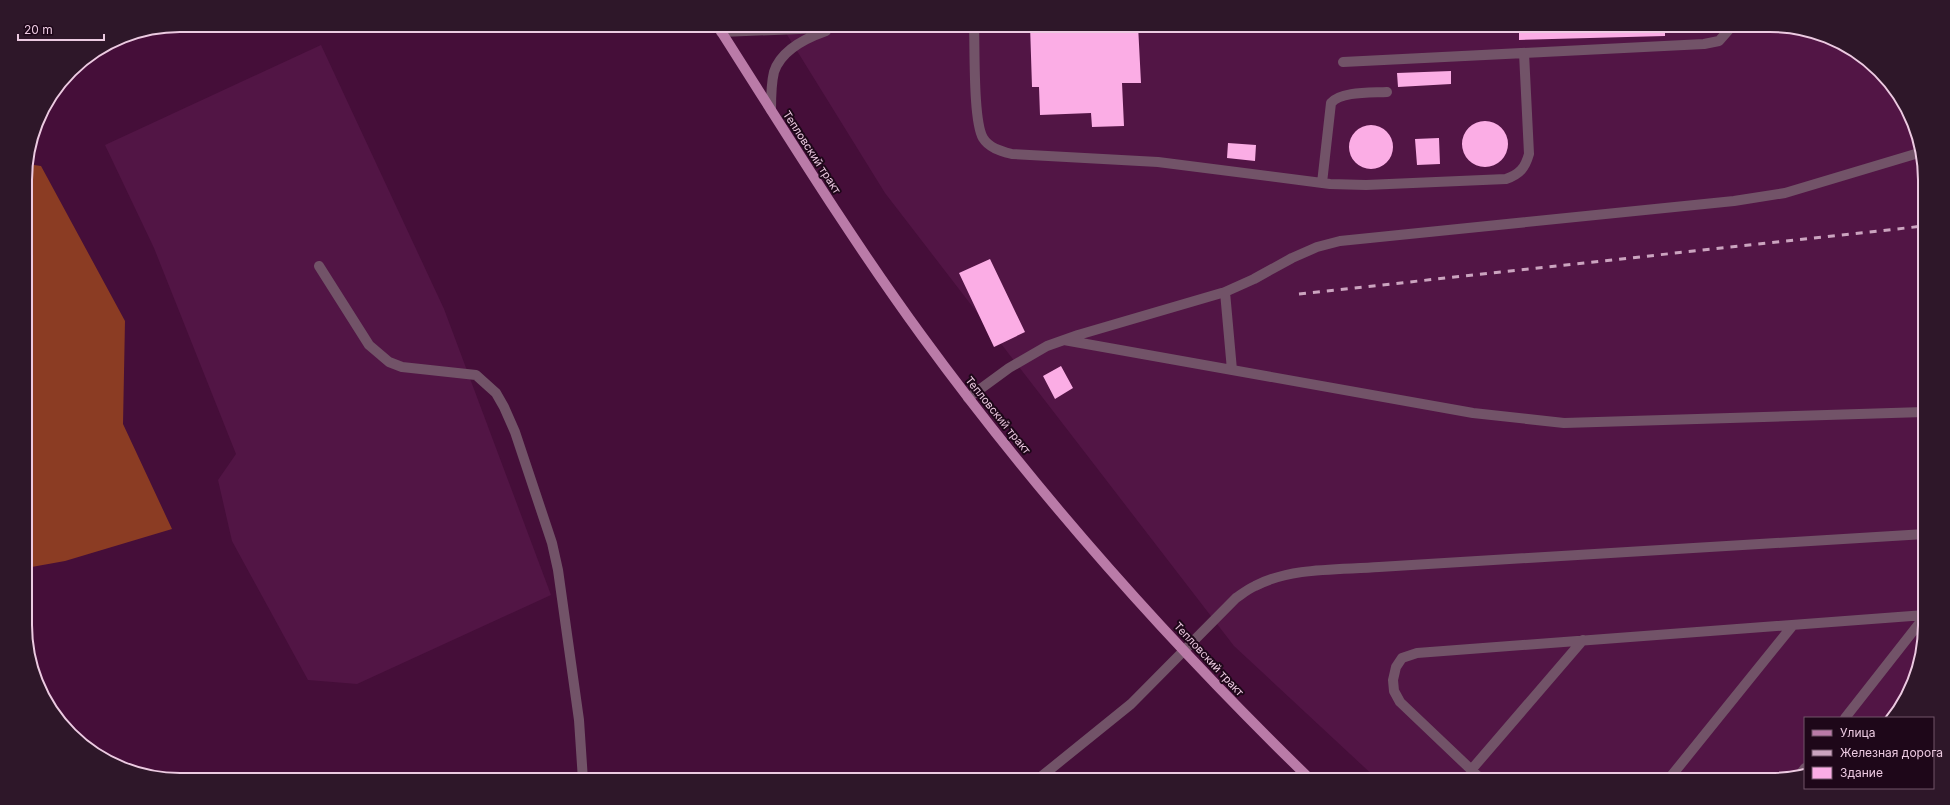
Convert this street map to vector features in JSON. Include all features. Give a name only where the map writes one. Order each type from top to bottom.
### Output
[{"type":"main road","name":"Тепловский тракт","points":[[722,32],[868,259],[920,334],[968,398],[1080,534],[1184,651],[1304,773]]},
{"type":"lane","points":[[771,110],[774,74],[782,58],[789,50],[802,41],[823,32]]},
{"type":"lane","points":[[974,32],[979,129],[983,138],[990,146],[1000,151],[1012,154],[1158,162],[1322,183],[1382,184],[1506,179],[1517,175],[1525,167],[1529,154],[1524,53]]},
{"type":"lane","points":[[1343,62],[1704,44],[1719,41],[1727,32]]},
{"type":"lane","points":[[1322,183],[1332,103],[1336,98],[1344,95],[1387,92]]},
{"type":"lane","points":[[968,398],[1026,357],[1062,339],[1225,292],[1254,279],[1298,255],[1317,247],[1340,241],[1734,201],[1785,193],[1916,154]]},
{"type":"lane","points":[[319,266],[369,345],[389,362],[415,369],[460,372],[476,375],[496,393],[504,407],[515,432],[552,543],[558,570],[578,720],[582,773]]},
{"type":"lane","points":[[1225,292],[1232,370]]},
{"type":"lane","points":[[1062,339],[1473,413],[1564,423],[1918,412]]},
{"type":"lane","points":[[1046,773],[1131,704],[1236,598],[1249,590],[1281,577],[1306,573],[1918,534]]},
{"type":"lane","points":[[1476,773],[1400,702],[1394,691],[1393,680],[1396,667],[1402,658],[1417,653],[1918,616]]},
{"type":"lane","points":[[1846,717],[1918,624]]},
{"type":"lane","points":[[1674,773],[1793,625]]},
{"type":"lane","points":[[1472,769],[1583,640]]},
{"type":"shaded area","points":[[785,32],[1779,32],[1808,37],[1827,43],[1852,57],[1875,75],[1881,82],[1893,98],[1907,123],[1917,161],[1918,634],[1913,663],[1907,682],[1898,699],[1886,717],[1804,717],[1804,769],[1789,772],[1370,773],[1234,646],[885,193]]},
{"type":"shaded area","points":[[321,45],[444,309],[551,595],[357,684],[308,680],[232,541],[218,480],[236,454],[154,248],[105,145]]},
{"type":"shaded area","points":[[33,165],[41,166],[125,321],[123,424],[172,529],[65,561],[32,567]]},
{"type":"building","points":[[1030,32],[1138,32],[1141,83],[1122,83],[1124,126],[1092,127],[1091,113],[1040,115],[1039,87],[1032,87]]},
{"type":"building","points":[[1519,32],[1665,32],[1665,36],[1519,40]]},
{"type":"building","points":[[1451,71],[1451,84],[1398,87],[1397,73]]},
{"type":"building","points":[[1485,121],[1498,125],[1504,131],[1508,144],[1504,157],[1498,163],[1485,167],[1472,163],[1466,157],[1462,144],[1466,131],[1472,125]]},
{"type":"building","points":[[1371,125],[1383,129],[1389,135],[1393,147],[1389,159],[1383,165],[1371,169],[1359,165],[1353,159],[1349,147],[1353,135],[1359,129]]},
{"type":"building","points":[[1439,138],[1440,164],[1417,165],[1415,139]]},
{"type":"building","points":[[1228,143],[1256,145],[1255,161],[1227,158]]},
{"type":"building","points":[[990,259],[1025,332],[994,347],[959,273]]},
{"type":"building","points":[[1061,366],[1073,388],[1055,399],[1043,376]]},
{"type":"railway","points":[[1299,294],[1918,227]]}]
